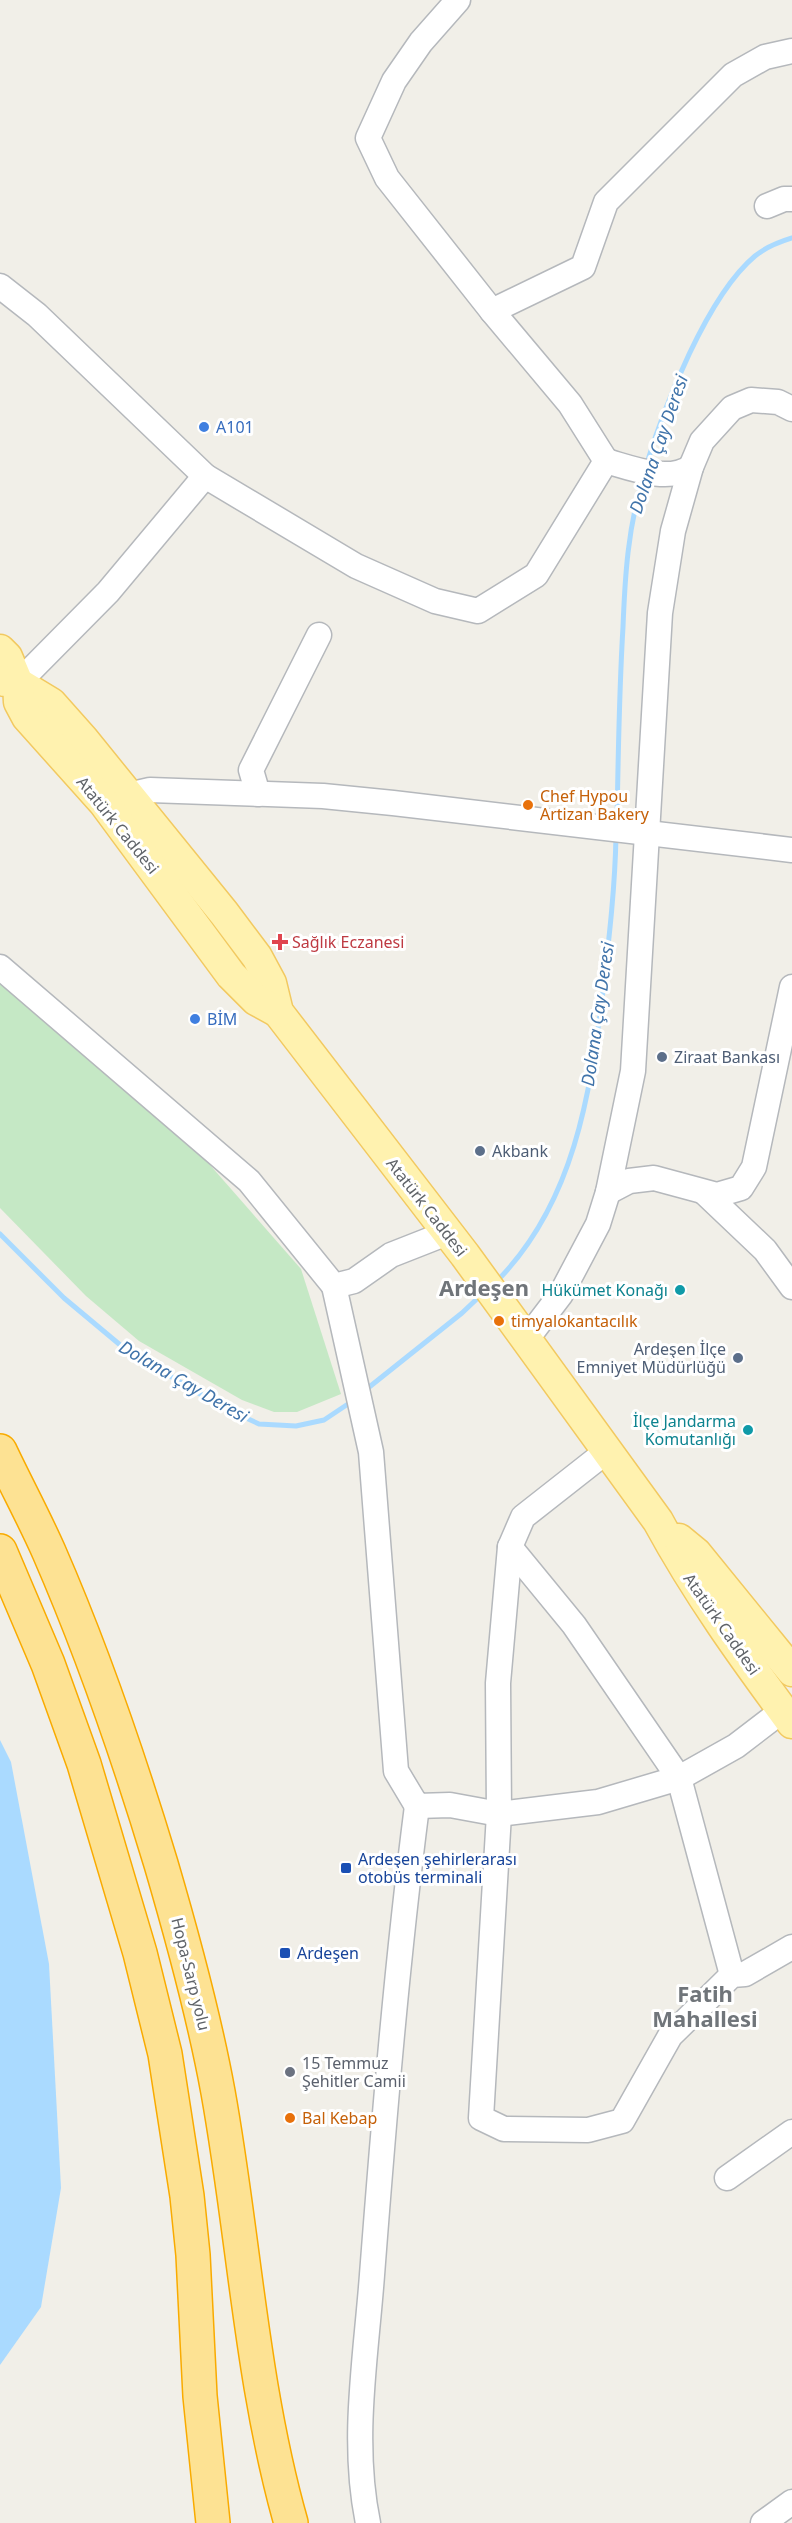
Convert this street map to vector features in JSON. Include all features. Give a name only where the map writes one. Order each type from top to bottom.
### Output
[{"type":"highway","name":"Hopa-Sarp yolu","points":[[0,1451],[49,1551],[99,1675],[144,1806],[184,1942],[218,2093],[268,2427],[291,2523]]},
{"type":"highway","points":[[0,1551],[48,1664],[84,1764],[140,1953],[165,2054],[187,2196],[194,2266],[200,2396],[213,2523]]},
{"type":"main road","name":"Atatürk Caddesi","points":[[0,650],[7,657],[9,682],[27,717],[104,803],[231,975],[256,1000],[278,1012],[456,1244],[658,1521],[683,1568],[787,1717]]},
{"type":"main road","name":"Atatürk Caddesi","points":[[9,682],[51,703],[137,805],[257,957],[271,983],[278,1012]]},
{"type":"main road","name":"Atatürk Caddesi","points":[[658,1521],[696,1553],[792,1671]]},
{"type":"street","points":[[458,0],[421,42],[394,81],[368,138],[387,178],[570,404],[615,464],[653,473],[684,471],[691,467]]},
{"type":"street","points":[[492,310],[583,267],[606,202],[734,75],[765,57],[792,51]]},
{"type":"street","points":[[767,206],[784,199],[792,199]]},
{"type":"street","points":[[0,286],[38,315],[205,476],[356,566],[435,601],[478,611],[536,575],[615,464]]},
{"type":"street","points":[[518,1329],[561,1294],[598,1224],[608,1192],[633,1071],[641,832],[660,613],[672,531],[691,467],[702,441],[732,408],[751,399],[790,405]]},
{"type":"street","points":[[9,682],[108,592],[205,476]]},
{"type":"street","points":[[258,794],[251,771],[319,635]]},
{"type":"street","points":[[137,805],[137,794],[150,789],[393,803],[792,850]]},
{"type":"street","points":[[0,967],[249,1181],[334,1286],[371,1452],[396,1771],[417,1806],[392,2023],[361,2412],[361,2488],[368,2523]]},
{"type":"street","points":[[608,1192],[629,1181],[654,1178],[717,1195],[741,1188],[754,1167],[785,1057],[792,987]]},
{"type":"street","points":[[705,1193],[765,1250],[792,1287]]},
{"type":"street","points":[[334,1286],[354,1281],[391,1255],[456,1244]]},
{"type":"street","points":[[608,1451],[523,1517],[510,1547],[498,1683],[499,1814],[481,2118],[504,2129],[588,2130],[622,2121],[670,2036],[732,1975],[745,1974],[792,1947]]},
{"type":"street","points":[[510,1547],[574,1625],[679,1778],[732,1975]]},
{"type":"street","points":[[417,1806],[450,1805],[499,1814],[598,1802],[679,1778],[787,1717]]},
{"type":"street","points":[[727,2178],[792,2132]]},
{"type":"street","points":[[763,2523],[792,2502]]},
{"type":"green space","points":[[0,972],[196,1149],[301,1269],[341,1394],[297,1412],[274,1412],[242,1400],[139,1341],[86,1296],[0,1208]]},
{"type":"water","points":[[0,1740],[11,1762],[49,1964],[61,2188],[41,2307],[0,2365]]},
{"type":"waterway","name":"Dolana Çay Deresi","points":[[646,466],[664,414],[689,354],[720,297],[737,274],[755,256],[773,245],[792,238]]},
{"type":"waterway","name":"Dolana Çay Deresi","points":[[617,824],[626,570],[634,515],[643,478]]},
{"type":"waterway","name":"Dolana Çay Deresi","points":[[497,1281],[523,1250],[544,1217],[561,1182],[574,1146],[584,1108],[598,1030],[611,913],[616,836]]},
{"type":"waterway","name":"Dolana Çay Deresi","points":[[0,1234],[64,1298],[125,1349],[222,1407],[259,1424],[296,1426],[324,1420],[354,1400]]},
{"type":"waterway","name":"Dolana Çay Deresi","points":[[363,1392],[462,1313],[481,1295]]},
{"type":"place","name":"A101","points":[[204,427]]},
{"type":"place","name":"Chef Hypou Artizan Bakery","points":[[528,805]]},
{"type":"place","name":"Sağlık Eczanesi","points":[[280,942]]},
{"type":"place","name":"BİM","points":[[195,1019]]},
{"type":"place","name":"Ziraat Bankası","points":[[662,1057]]},
{"type":"place","name":"Akbank","points":[[480,1151]]},
{"type":"place","name":"Hükümet Konağı","points":[[680,1290]]},
{"type":"place","name":"timyalokantacılık","points":[[499,1321]]},
{"type":"place","name":"Ardeşen İlçe Emniyet Müdürlüğü","points":[[738,1358]]},
{"type":"place","name":"İlçe Jandarma Komutanlığı","points":[[748,1430]]},
{"type":"place","name":"Ardeşen şehirlerarası otobüs terminali","points":[[346,1868]]},
{"type":"place","name":"Ardeşen","points":[[285,1953]]},
{"type":"place","name":"15 Temmuz Şehitler Camii","points":[[290,2072]]},
{"type":"place","name":"Bal Kebap","points":[[290,2118]]},
{"type":"district","name":"Ardeşen","points":[[484,1287]]},
{"type":"district","name":"Fatih Mahallesi","points":[[705,2006]]}]
